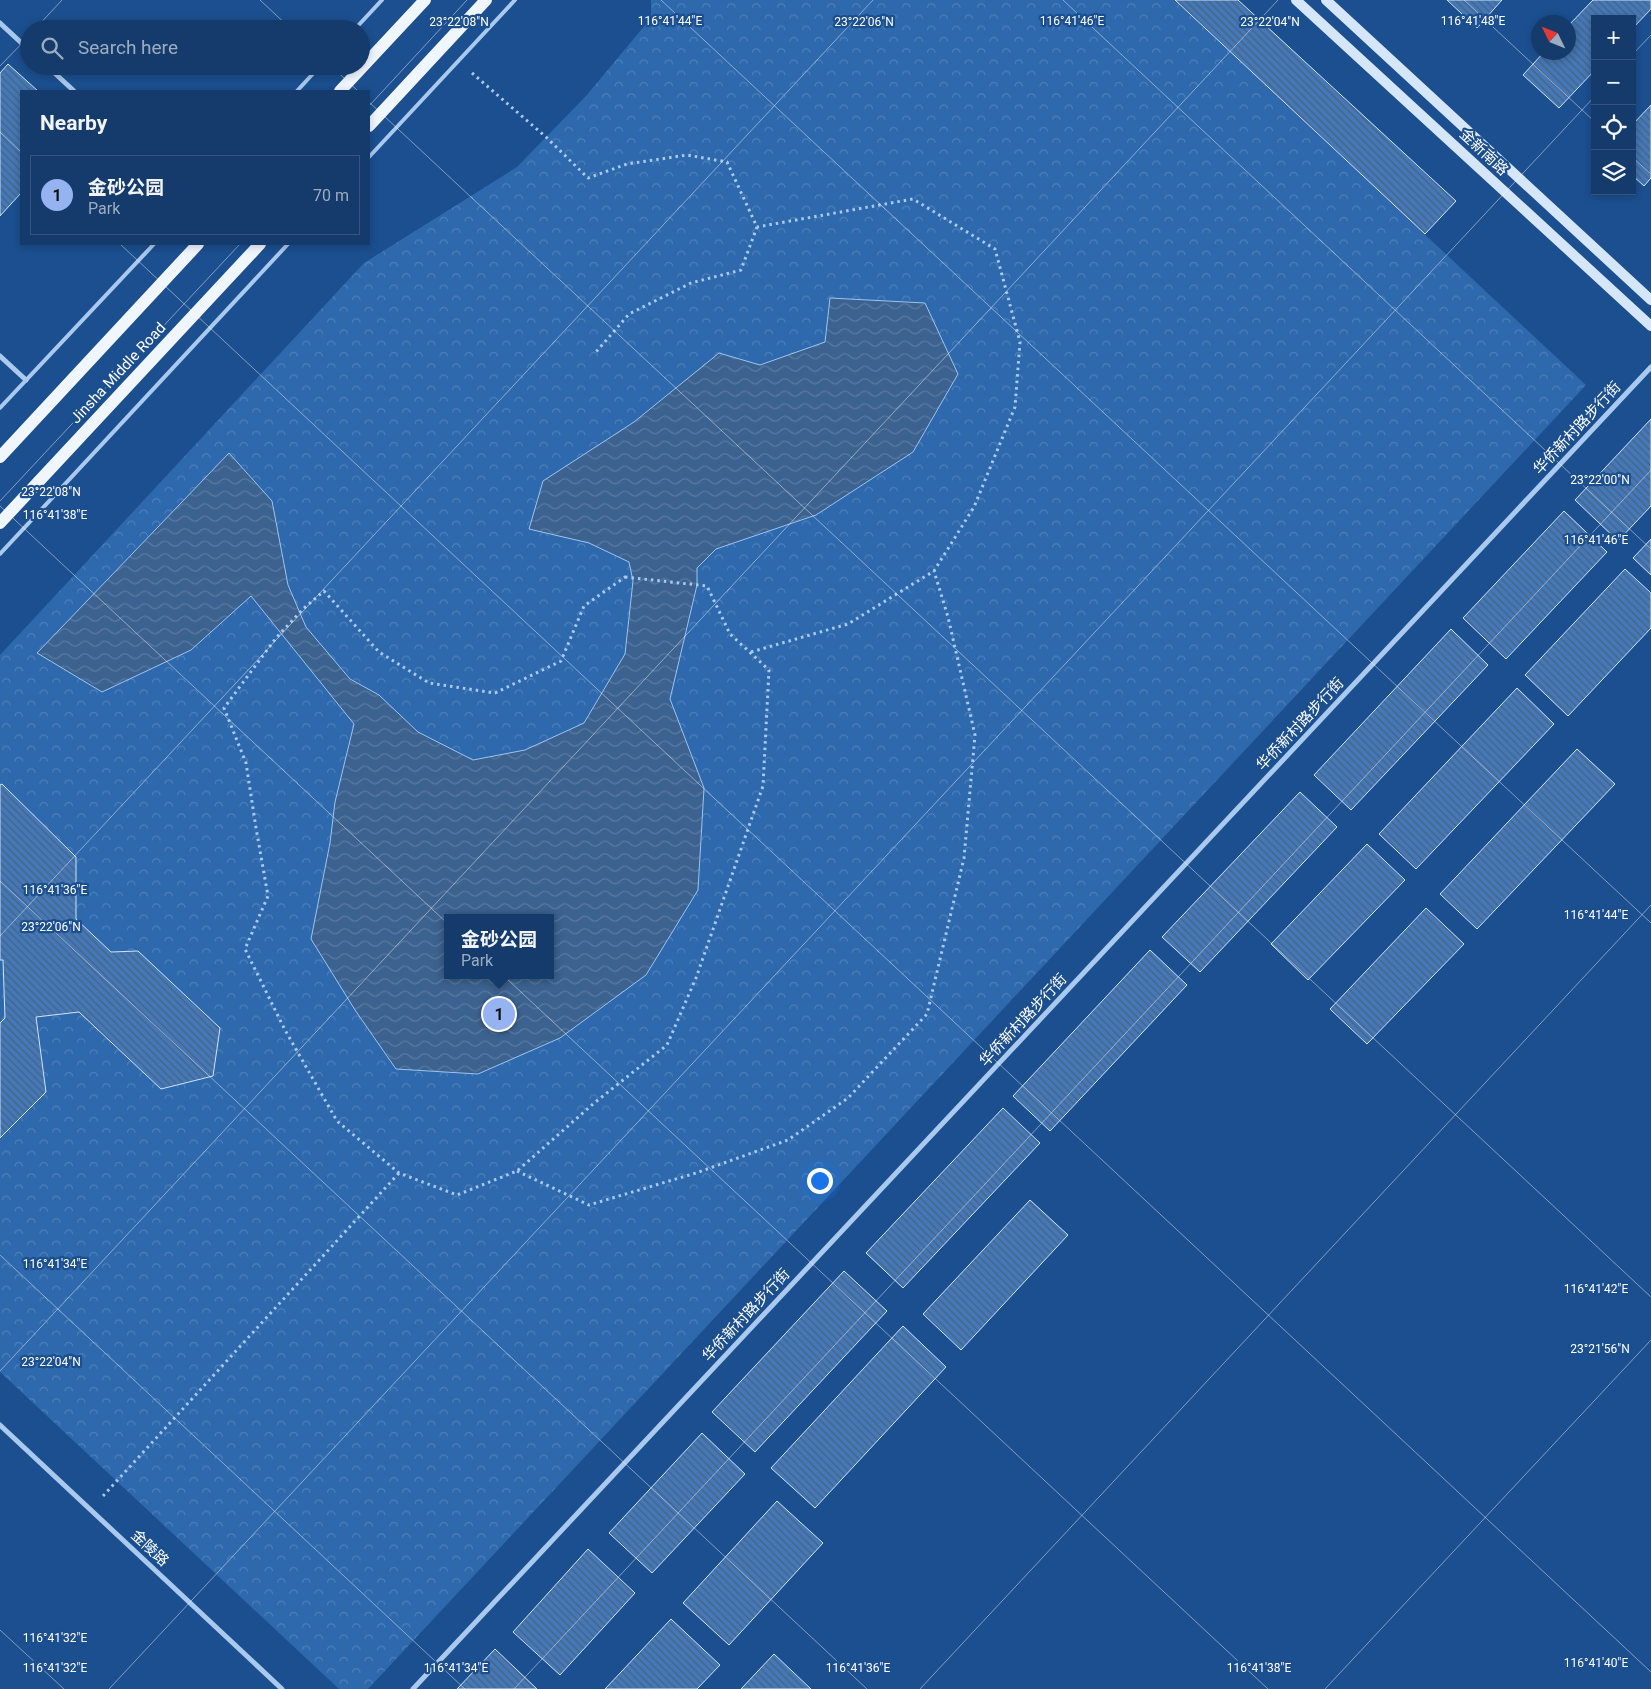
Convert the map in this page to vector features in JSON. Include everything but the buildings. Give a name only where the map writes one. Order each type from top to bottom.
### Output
[{"type":"main road","points":[[370,58],[424,0]]},
{"type":"main road","points":[[370,125],[486,0]]},
{"type":"main road","name":"金新南路","points":[[1296,0],[1651,326]]},
{"type":"main road","name":"金新南路","points":[[1326,0],[1651,300]]},
{"type":"main road","points":[[341,90],[355,75]]},
{"type":"main road","name":"Jinsha Middle Road","points":[[0,457],[197,245]]},
{"type":"main road","name":"Jinsha Middle Road","points":[[0,523],[259,245]]},
{"type":"street","points":[[0,23],[20,42]]},
{"type":"street","points":[[56,75],[73,90]]},
{"type":"street","points":[[0,356],[26,380]]},
{"type":"street","name":"华侨新村路步行街","points":[[413,1689],[1651,367]]},
{"type":"street","name":"金陵路","points":[[0,1425],[282,1689]]},
{"type":"lane","points":[[363,20],[382,0]]},
{"type":"lane","points":[[370,156],[514,0]]},
{"type":"lane","points":[[298,90],[312,75]]},
{"type":"lane","points":[[0,408],[153,245]]},
{"type":"lane","points":[[0,554],[287,245]]},
{"type":"path","points":[[458,61],[546,137],[588,178],[627,164],[687,155],[728,162],[757,227],[741,270],[691,282],[629,314],[596,352]]},
{"type":"path","points":[[750,652],[848,624],[934,570],[974,507],[1015,406],[1020,342],[995,249],[912,199],[757,227]]},
{"type":"path","points":[[516,1171],[589,1205],[696,1173],[788,1140],[848,1098],[927,1014],[964,858],[974,735],[948,617],[934,570]]},
{"type":"path","points":[[625,577],[707,586],[730,634],[750,652],[769,670],[763,786],[696,978],[666,1045],[593,1104],[516,1171],[457,1195],[400,1173],[337,1120],[284,1030],[245,950],[268,896],[246,763],[224,708],[276,638],[303,609],[324,591],[378,652],[429,683],[495,693],[561,661],[584,606],[625,577]]},
{"type":"path","points":[[91,1510],[400,1173]]},
{"type":"green space","points":[[651,0],[1174,0],[1586,385],[368,1689],[339,1689],[0,1372],[0,655],[364,263],[517,167],[586,96],[651,18]]},
{"type":"water","points":[[830,298],[925,303],[958,374],[913,452],[816,515],[716,549],[697,568],[697,585],[670,699],[704,788],[698,890],[646,975],[560,1038],[478,1074],[396,1069],[355,1010],[311,939],[330,843],[335,802],[354,724],[251,596],[191,650],[102,692],[37,653],[229,453],[272,501],[288,585],[306,627],[350,679],[379,695],[418,732],[473,760],[525,750],[584,723],[625,654],[633,581],[629,562],[589,543],[529,529],[543,481],[634,422],[719,353],[760,365],[825,342]]},
{"type":"place","name":"金砂公园","points":[[499,1014]]}]
